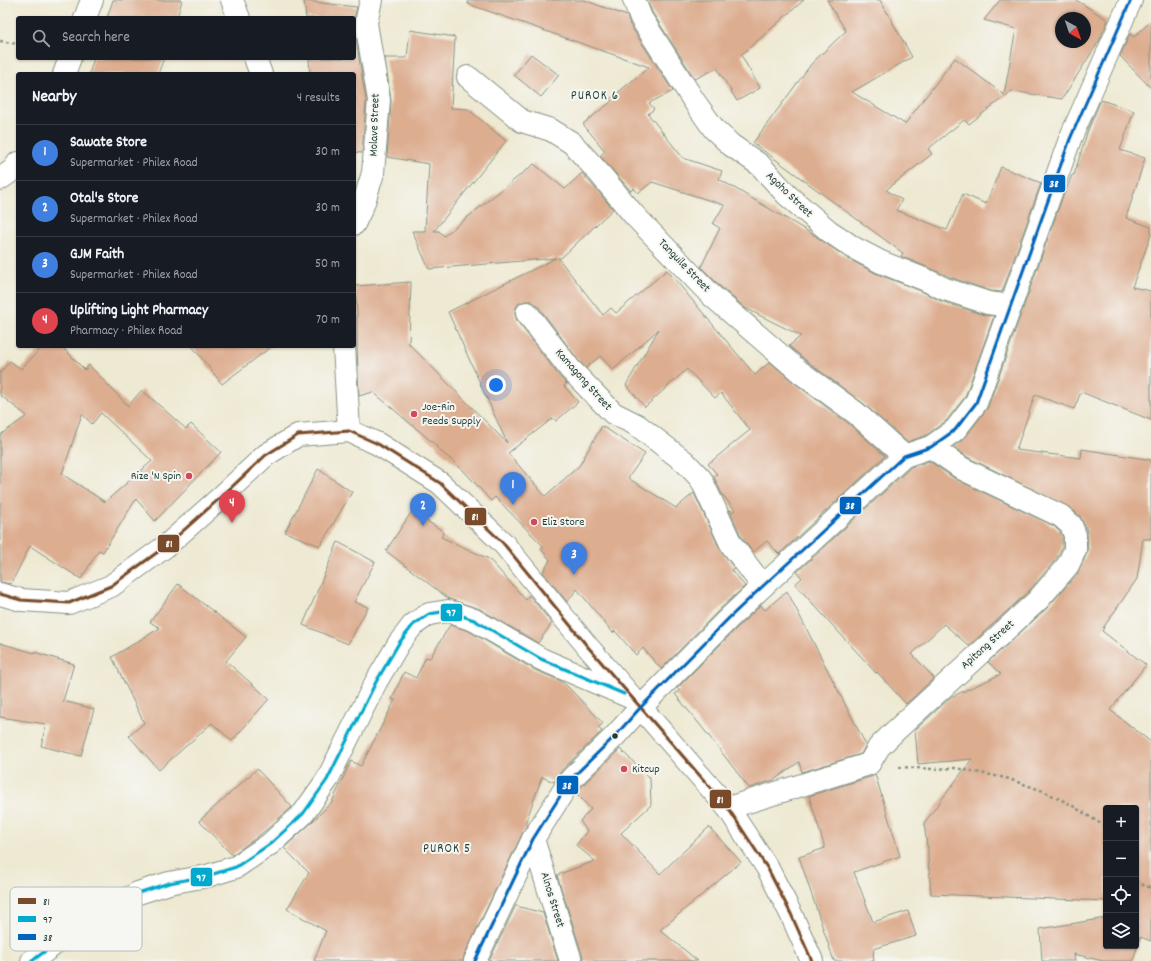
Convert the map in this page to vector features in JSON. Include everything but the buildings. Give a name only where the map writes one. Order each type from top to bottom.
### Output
[{"type":"street","points":[[86,16],[92,0]]},
{"type":"street","points":[[232,0],[238,16]]},
{"type":"street","name":"Molave Street","points":[[356,220],[363,205],[373,172],[379,100],[366,22],[371,0]]},
{"type":"street","name":"Agoho Street","points":[[634,0],[641,18],[694,101],[714,129],[731,145],[760,165],[787,195],[829,231],[854,248],[881,262],[945,289],[988,303],[1011,306]]},
{"type":"street","points":[[475,961],[534,839],[571,779],[615,736],[636,703],[904,456],[931,447],[955,430],[976,403],[1070,139],[1131,0]]},
{"type":"street","points":[[65,72],[69,60]]},
{"type":"street","points":[[256,60],[260,72]]},
{"type":"street","name":"Tanguile Street","points":[[468,77],[522,121],[551,130],[572,143],[634,215],[711,295],[800,372],[856,413],[904,456]]},
{"type":"street","points":[[0,179],[13,170],[16,166]]},
{"type":"street","name":"Kamagong Street","points":[[527,313],[570,369],[613,413],[637,425],[685,462],[701,479],[731,544],[763,586]]},
{"type":"street","points":[[344,348],[350,431]]},
{"type":"street","points":[[0,594],[21,600],[69,603],[111,586],[166,546],[266,455],[298,435],[350,431],[378,444],[440,483],[503,543],[588,647],[728,808],[768,869],[791,914],[812,961]]},
{"type":"street","name":"Apitong Street","points":[[869,764],[879,747],[894,732],[1038,600],[1068,565],[1075,550],[1075,535],[1071,525],[1061,516],[963,469],[931,447]]},
{"type":"street","points":[[142,892],[169,884],[208,876],[236,867],[270,844],[303,814],[327,780],[376,682],[399,644],[413,625],[429,614],[448,611],[474,620],[541,659],[636,703]]},
{"type":"street","points":[[728,808],[869,764]]},
{"type":"street","name":"Alnos Street","points":[[534,839],[571,961]]},
{"type":"street","points":[[32,961],[45,951]]},
{"type":"path","points":[[0,41],[16,44]]},
{"type":"path","points":[[869,764],[909,768],[955,768],[1006,778],[1042,791],[1068,803],[1103,825]]},
{"type":"path","points":[[1139,883],[1151,888]]},
{"type":"transit line","name":"38","points":[[475,961],[533,839],[571,779],[615,736],[640,708],[729,618],[763,586],[904,456],[931,447],[955,430],[976,403],[1070,139],[1131,0]]},
{"type":"transit line","name":"81","points":[[0,594],[21,600],[69,603],[111,586],[166,546],[266,455],[298,435],[349,431],[378,444],[440,483],[503,543],[588,647],[728,808],[768,869],[791,914],[812,961]]},
{"type":"transit line","name":"97","points":[[142,892],[169,883],[207,876],[236,867],[270,844],[303,814],[327,780],[376,682],[399,643],[413,625],[429,614],[448,611],[474,620],[541,659],[624,694]]},
{"type":"transit line","name":"97","points":[[32,961],[45,951]]},
{"type":"place","name":"Joe-Rin Feeds Supply","points":[[414,414]]},
{"type":"place","name":"Rize 'N Spin","points":[[189,476]]},
{"type":"place","name":"Sawate Store","points":[[513,505]]},
{"type":"place","name":"Eliz Store","points":[[534,522]]},
{"type":"place","name":"Uplifting Light Pharmacy","points":[[232,523]]},
{"type":"place","name":"Otal's Store","points":[[423,526]]},
{"type":"place","name":"GJM Faith","points":[[574,575]]},
{"type":"place","name":"Kitcup","points":[[624,769]]},
{"type":"district","name":"PUROK 6","points":[[595,96]]},
{"type":"district","name":"PUROK 5","points":[[447,849]]}]
